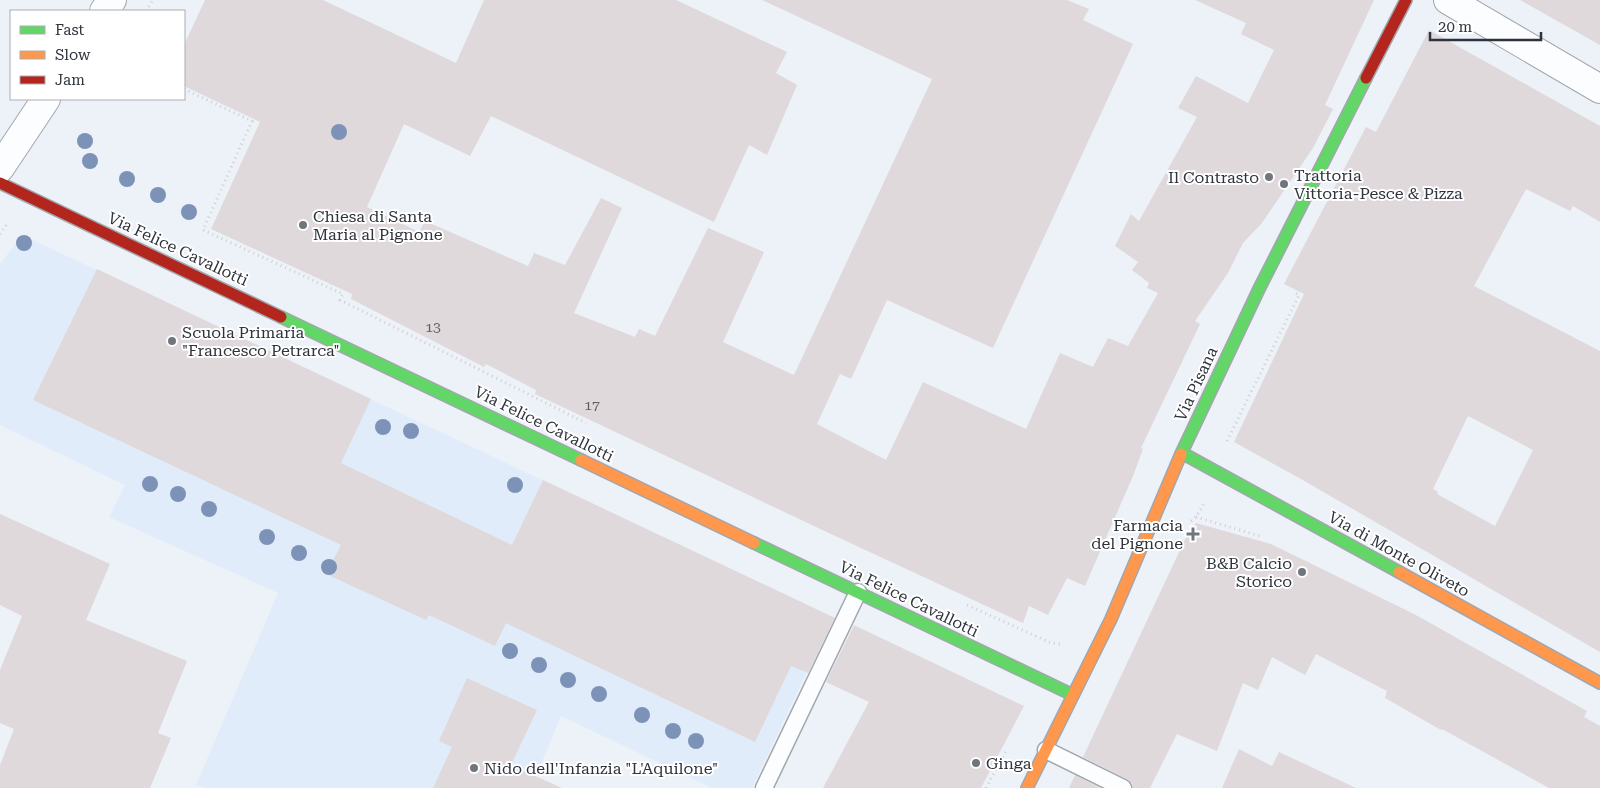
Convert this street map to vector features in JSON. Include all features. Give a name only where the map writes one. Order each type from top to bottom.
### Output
[{"type":"street","name":"Via Pisana","points":[[1026,788],[1111,619],[1182,453],[1259,289],[1406,0]]},
{"type":"street","points":[[1448,0],[1600,89]]},
{"type":"street","points":[[0,168],[45,100]]},
{"type":"street","name":"Via Felice Cavallotti","points":[[0,183],[1073,695]]},
{"type":"street","name":"Via di Monte Oliveto","points":[[1182,453],[1600,683]]},
{"type":"lane","points":[[764,788],[858,592]]},
{"type":"lane","points":[[1046,750],[1123,788]]},
{"type":"path","points":[[185,89],[252,122],[203,230],[343,294],[340,300],[594,427]]},
{"type":"path","points":[[965,604],[1051,643],[1064,644]]},
{"type":"shaded area","points":[[22,235],[833,617],[752,788],[712,788],[561,716],[531,788],[205,788],[196,785],[278,593],[109,517],[125,485],[0,425],[0,264]]},
{"type":"building","points":[[205,0],[323,0],[456,63],[484,0],[676,0],[787,52],[776,73],[797,85],[767,155],[749,145],[714,222],[491,116],[470,156],[404,124],[367,207],[419,232],[425,221],[528,266],[534,253],[565,265],[601,198],[622,208],[574,313],[635,337],[639,329],[655,336],[708,228],[764,252],[723,342],[794,375],[932,79],[762,0],[1067,0],[1089,9],[1083,20],[1133,44],[993,348],[887,300],[851,379],[840,374],[817,424],[886,460],[923,382],[1026,429],[1060,353],[1093,367],[1108,338],[1128,346],[1158,293],[1147,288],[1149,283],[1132,270],[1138,262],[1115,246],[1131,214],[1139,221],[1197,117],[1178,108],[1196,76],[1248,103],[1274,50],[1241,34],[1246,23],[1195,0],[1374,0],[1325,105],[1333,109],[1313,148],[1262,223],[1243,243],[1228,273],[1195,321],[1200,324],[1141,448],[1143,449],[1133,476],[1085,586],[1067,578],[1048,615],[1029,606],[1023,623],[535,394],[536,390],[486,364],[484,367],[351,299],[352,294],[211,229],[260,122],[185,86],[185,43]]},
{"type":"building","points":[[1520,0],[1600,0],[1600,45]]},
{"type":"building","points":[[1429,30],[1600,126],[1600,222],[1573,206],[1570,211],[1526,189],[1474,286],[1600,351],[1600,652],[1234,442],[1304,294],[1284,284],[1366,127],[1376,132]],"holes":[[[1468,416],[1533,450],[1495,526],[1437,494],[1438,492],[1433,489]]]},
{"type":"building","points":[[97,269],[371,399],[341,463],[512,545],[543,480],[835,618],[808,673],[791,666],[755,742],[506,623],[495,646],[429,615],[426,620],[326,574],[341,545],[33,400]]},
{"type":"building","points":[[0,514],[110,564],[86,620],[187,661],[158,733],[171,738],[150,788],[0,788],[0,765],[14,729],[0,723],[0,670],[22,616],[0,605]]},
{"type":"building","points":[[1196,523],[1271,544],[1414,614],[1587,711],[1584,717],[1600,726],[1600,788],[1549,788],[1385,698],[1387,691],[1316,654],[1305,675],[1272,657],[1258,690],[1243,683],[1217,751],[1177,734],[1150,788],[1133,788],[1132,783],[1127,779],[1083,757],[1188,533]]},
{"type":"building","points":[[854,625],[1024,706],[981,788],[823,788],[869,702],[826,682]]},
{"type":"building","points":[[467,678],[537,710],[511,765],[562,788],[433,788],[452,747],[439,741]]},
{"type":"building","points":[[1239,749],[1272,766],[1279,752],[1356,788],[1222,788]]},
{"type":"building","points":[[1075,775],[1100,788],[1069,788]]},
{"type":"traffic: fast","points":[[1181,454],[1259,289],[1366,78]]},
{"type":"traffic: fast","points":[[281,317],[581,460]]},
{"type":"traffic: fast","points":[[1182,453],[1399,572]]},
{"type":"traffic: fast","points":[[754,543],[1073,695]]},
{"type":"traffic: slow","points":[[1027,788],[1111,619],[1181,454]]},
{"type":"traffic: slow","points":[[581,460],[754,543]]},
{"type":"traffic: slow","points":[[1399,572],[1600,683]]},
{"type":"traffic: jam","points":[[1366,78],[1406,0]]},
{"type":"traffic: jam","points":[[0,183],[281,317]]},
{"type":"place","name":"Il Contrasto","points":[[1269,177]]},
{"type":"place","name":"Trattoria Vittoria-Pesce & Pizza","points":[[1284,184]]},
{"type":"place","name":"Chiesa di Santa Maria al Pignone","points":[[303,225]]},
{"type":"place","name":"Scuola Primaria \"Francesco Petrarca\"","points":[[172,341]]},
{"type":"place","name":"Farmacia del Pignone","points":[[1193,534]]},
{"type":"place","name":"B&B Calcio Storico","points":[[1302,572]]},
{"type":"place","name":"Ginga","points":[[976,763]]},
{"type":"place","name":"Nido dell'Infanzia \"L'Aquilone\"","points":[[474,768]]}]
